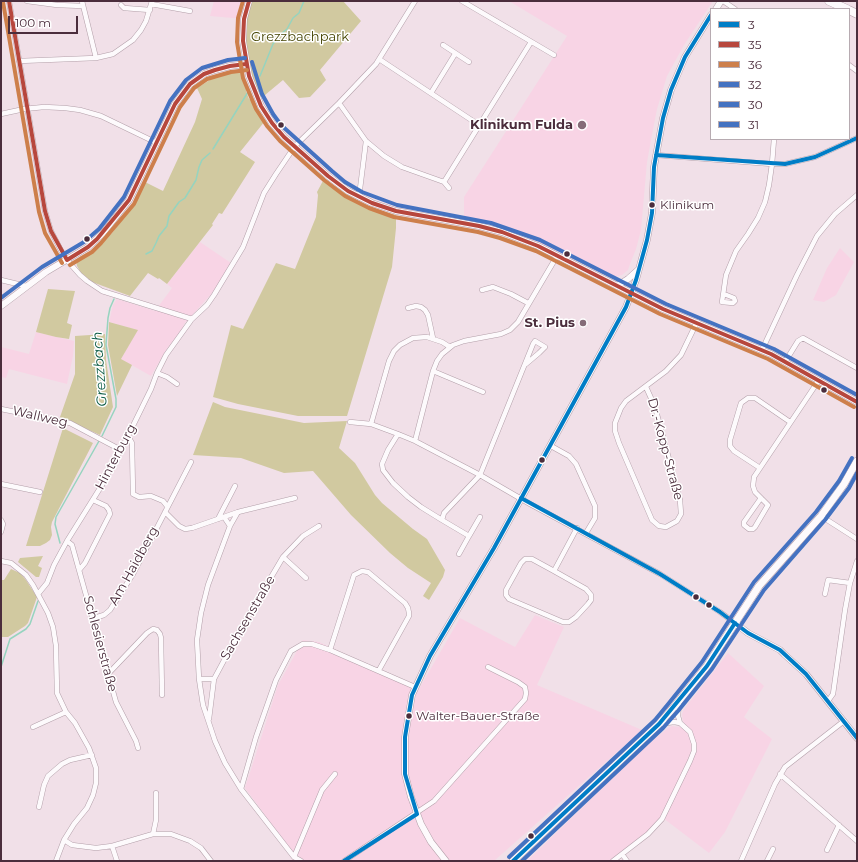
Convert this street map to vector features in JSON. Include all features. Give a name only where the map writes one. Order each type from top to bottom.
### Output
[{"type":"highway","points":[[829,1],[846,8]]},
{"type":"main road","points":[[249,1],[244,19],[243,34],[246,64],[253,88],[268,117],[277,129],[342,187],[372,203],[396,211],[461,222],[502,232],[538,246],[663,309],[762,350],[857,402]]},
{"type":"main road","points":[[446,861],[431,842],[417,814],[405,774],[405,737],[410,702],[415,687],[430,656],[480,573],[551,446],[622,314],[639,269],[649,230],[652,212],[653,178],[663,118],[676,76],[691,46],[710,18]]},
{"type":"main road","points":[[1,306],[46,272],[88,247],[97,239],[128,200],[175,104],[190,84],[204,74],[230,66],[246,64]]},
{"type":"main road","points":[[617,286],[639,269]]},
{"type":"main road","points":[[513,861],[659,724],[679,702],[707,666],[762,584],[821,516],[844,484],[857,461]]},
{"type":"main road","points":[[735,623],[748,633],[780,650],[806,674],[857,738]]},
{"type":"street","points":[[9,1],[48,223],[67,260],[87,282],[102,291],[192,319]]},
{"type":"street","points":[[27,1],[57,5],[82,3],[96,58]]},
{"type":"street","name":"Hinterburg","points":[[38,594],[47,583],[54,565],[67,541],[93,500],[121,450],[166,355],[192,319],[207,305],[243,247],[264,193],[295,146],[339,103],[379,59],[415,1]]},
{"type":"street","points":[[462,1],[554,55]]},
{"type":"street","points":[[722,1],[733,8]]},
{"type":"street","points":[[19,61],[96,58],[113,54],[132,40],[141,30],[150,10],[151,2],[190,11]]},
{"type":"street","points":[[121,5],[124,8],[150,10]]},
{"type":"street","points":[[444,182],[531,42]]},
{"type":"street","points":[[444,45],[455,54],[470,62]]},
{"type":"street","points":[[431,93],[455,54]]},
{"type":"street","points":[[379,59],[480,125]]},
{"type":"street","points":[[339,103],[366,141],[384,156],[402,167],[444,182],[449,188]]},
{"type":"street","points":[[1,114],[44,107],[85,111],[101,116],[157,143]]},
{"type":"street","points":[[656,155],[772,164],[791,164],[808,160],[857,138]]},
{"type":"street","points":[[724,294],[726,275],[733,256],[758,218],[765,202],[769,185],[774,140]]},
{"type":"street","points":[[359,197],[366,141]]},
{"type":"street","points":[[762,350],[817,236],[838,211],[857,195]]},
{"type":"street","points":[[415,441],[433,371],[437,361],[450,347],[464,341],[501,334],[510,330],[518,322],[557,256]]},
{"type":"street","points":[[1,280],[26,286]]},
{"type":"street","points":[[482,290],[493,287],[528,303]]},
{"type":"street","points":[[408,308],[416,306],[425,310],[428,315],[433,338]]},
{"type":"street","name":"Dr.-Kopp-Straße","points":[[646,387],[655,407],[680,500],[681,514],[676,521],[666,527],[659,526],[652,520],[619,443],[616,431],[617,416],[626,401],[666,371],[681,355],[697,322]]},
{"type":"street","points":[[371,424],[389,361],[394,351],[410,339],[420,337],[433,338],[450,347]]},
{"type":"street","points":[[785,362],[798,341],[803,338],[857,368]]},
{"type":"street","points":[[442,520],[444,513],[480,475],[526,364],[530,349],[535,341],[545,347],[526,364]]},
{"type":"street","points":[[433,371],[483,392]]},
{"type":"street","points":[[157,372],[167,376],[177,384]]},
{"type":"street","points":[[761,498],[744,524],[749,529],[754,528],[768,508],[767,503],[755,492],[753,483],[754,477],[819,380]]},
{"type":"street","points":[[760,468],[734,451],[730,446],[730,440],[741,403],[748,398],[755,398],[790,422]]},
{"type":"street","name":"Wallweg","points":[[1,409],[70,423],[121,450]]},
{"type":"street","points":[[350,422],[371,424],[415,441],[660,574],[735,623]]},
{"type":"street","points":[[398,434],[388,450],[382,464],[382,470],[393,483],[421,507],[469,536]]},
{"type":"street","points":[[128,436],[132,443],[133,494],[139,497],[151,496],[163,501],[167,506]]},
{"type":"street","points":[[551,446],[569,456],[576,464],[595,506],[595,518],[586,534]]},
{"type":"street","name":"Am Haidberg","points":[[94,618],[104,615],[110,610],[133,574],[191,462]]},
{"type":"street","points":[[1,484],[40,492]]},
{"type":"street","points":[[218,519],[235,486]]},
{"type":"street","points":[[165,512],[179,526],[185,529],[238,512],[295,498]]},
{"type":"street","points":[[80,569],[85,563],[110,514],[106,506],[93,500]]},
{"type":"street","points":[[238,512],[230,526],[208,585],[201,614],[198,640],[199,679],[203,705],[215,741],[225,763],[241,788],[294,857],[301,861]]},
{"type":"street","points":[[821,516],[857,540]]},
{"type":"street","points":[[224,517],[230,526]]},
{"type":"street","points":[[460,554],[480,517]]},
{"type":"street","points":[[1,520],[3,524],[1,532]]},
{"type":"street","name":"Sachsenstraße","points":[[208,720],[214,679],[243,625],[283,557],[303,536],[319,526]]},
{"type":"street","points":[[554,571],[577,528]]},
{"type":"street","name":"Schlesierstraße","points":[[67,541],[72,545],[80,569],[116,702],[136,741],[138,748]]},
{"type":"street","points":[[283,557],[306,578]]},
{"type":"street","points":[[532,559],[554,571],[586,588],[591,595],[591,600],[588,604],[569,622],[563,622],[509,599],[506,596],[506,590],[521,563],[525,560],[532,559]]},
{"type":"street","points":[[1,560],[11,563],[26,575],[38,594],[53,627],[56,646],[58,693],[66,712],[75,723],[92,755],[96,768],[96,783],[93,795],[87,808],[74,824],[64,840],[56,861]]},
{"type":"street","points":[[828,701],[833,694],[850,583],[857,561]]},
{"type":"street","points":[[330,650],[354,575],[362,571],[368,572],[405,603],[409,613],[409,616],[379,670]]},
{"type":"street","points":[[825,594],[828,580],[850,583]]},
{"type":"street","points":[[108,674],[147,633],[153,629],[157,630],[161,638],[162,695]]},
{"type":"street","points":[[241,788],[256,737],[276,680],[291,651],[302,644],[312,644],[330,650],[379,670],[415,687]]},
{"type":"street","points":[[344,861],[417,814],[437,798],[525,699],[525,687],[488,667]]},
{"type":"street","points":[[199,679],[214,679]]},
{"type":"street","points":[[613,861],[648,834],[662,819],[690,761],[694,751],[693,740],[690,732],[680,723],[678,716],[679,702]]},
{"type":"street","points":[[33,727],[66,712]]},
{"type":"street","points":[[741,861],[780,774],[785,767],[844,721]]},
{"type":"street","points":[[659,724],[674,722],[680,723]]},
{"type":"street","points":[[39,807],[44,785],[48,776],[62,764],[70,760],[92,755]]},
{"type":"street","points":[[294,857],[322,790],[335,774]]},
{"type":"street","points":[[780,774],[857,841]]},
{"type":"street","points":[[153,834],[156,820],[156,793]]},
{"type":"street","points":[[827,850],[839,825]]},
{"type":"street","points":[[64,840],[72,845],[96,848],[112,846],[153,834],[171,834],[190,841],[201,848],[211,861]]},
{"type":"street","points":[[112,846],[117,861]]},
{"type":"street","points":[[767,861],[773,849]]},
{"type":"street","points":[[622,854],[627,861]]},
{"type":"shaded area","points":[[214,1],[249,1],[244,19],[210,16]]},
{"type":"shaded area","name":"Klinikum Fulda","points":[[509,1],[713,1],[684,45],[667,76],[657,109],[647,162],[641,230],[628,270],[622,275],[615,277],[605,274],[521,234],[464,217],[464,197],[567,36]]},
{"type":"shaded area","points":[[200,242],[231,263],[214,291],[184,324],[183,328],[166,350],[151,376],[121,359],[137,330],[109,322],[113,305],[117,299],[155,311],[172,288],[167,284]]},
{"type":"shaded area","points":[[840,248],[854,262],[836,295],[824,302],[813,300],[827,268]]},
{"type":"shaded area","points":[[36,332],[74,341],[73,356],[67,384],[9,369],[6,378],[1,377],[1,347],[29,354]]},
{"type":"shaded area","points":[[535,615],[564,627],[537,685],[642,730],[494,861],[305,861],[291,850],[245,788],[278,685],[303,640],[319,642],[419,689],[460,618],[515,647]]},
{"type":"shaded area","points":[[728,653],[764,686],[744,717],[772,739],[725,832],[709,853],[663,818],[613,861],[527,861],[645,747],[668,728],[672,726],[679,726],[688,731],[683,721],[682,714],[684,709]]},
{"type":"green space","name":"Grezzbachpark","points":[[249,1],[343,1],[361,21],[320,70],[326,80],[310,97],[299,98],[283,80],[265,95],[257,97],[253,88],[243,34]]},
{"type":"green space","points":[[235,71],[242,74],[249,99],[253,100],[265,121],[240,152],[255,162],[222,214],[219,213],[212,224],[213,225],[167,284],[148,273],[130,296],[92,282],[81,273],[76,261],[81,256],[96,248],[112,233],[131,208],[145,182],[163,191],[195,122],[202,99],[197,88],[213,78]]},
{"type":"green space","points":[[324,179],[356,200],[372,208],[396,215],[392,267],[347,416],[298,416],[238,404],[213,397],[231,325],[243,329],[276,263],[295,269],[316,217],[317,192]]},
{"type":"green space","points":[[48,289],[75,291],[67,323],[72,325],[69,339],[36,332]]},
{"type":"green space","points":[[109,322],[138,330],[121,359],[132,365],[117,396],[108,345]]},
{"type":"green space","points":[[105,334],[106,360],[113,407],[100,435],[60,417],[75,374],[75,336]]},
{"type":"green space","points":[[213,402],[225,407],[304,423],[347,421],[339,448],[355,463],[375,495],[382,503],[427,539],[445,570],[443,577],[429,600],[423,596],[431,583],[408,568],[390,553],[351,515],[313,471],[284,473],[241,458],[193,455]]},
{"type":"green space","points":[[63,428],[93,443],[52,522],[52,535],[50,540],[40,546],[26,546]]},
{"type":"green space","points":[[43,556],[38,566],[42,568],[39,577],[36,577],[18,562],[20,558]]},
{"type":"green space","points":[[11,569],[20,573],[37,597],[28,623],[8,637],[1,637],[1,580],[4,580]]},
{"type":"waterway","name":"Grezzbach","points":[[260,76],[273,44],[287,29],[293,18],[299,13],[304,1]]},
{"type":"waterway","name":"Grezzbach","points":[[213,149],[248,92]]},
{"type":"waterway","name":"Grezzbach","points":[[146,254],[152,251],[159,236],[167,226],[169,216],[179,202],[185,198],[196,180],[202,160],[210,153]]},
{"type":"waterway","name":"Grezzbach","points":[[102,436],[116,407],[116,399],[106,345],[108,318],[114,299]]},
{"type":"waterway","name":"Grezzbach","points":[[60,543],[55,524],[56,517],[99,441]]},
{"type":"waterway","name":"Grezzbach","points":[[1,667],[10,639],[26,629],[30,624],[38,601]]},
{"type":"transit line","name":"35","points":[[9,1],[45,211],[51,231],[67,260]]},
{"type":"transit line","name":"36","points":[[243,1],[238,18],[237,42],[243,78],[256,109],[267,126],[280,141],[324,180],[345,196],[369,208],[394,217],[478,232],[536,251],[660,314],[768,359],[854,407]]},
{"type":"transit line","name":"35","points":[[249,1],[244,19],[243,41],[249,76],[261,106],[272,123],[284,137],[328,176],[348,191],[372,203],[396,211],[479,226],[502,232],[538,246],[663,309],[771,354],[857,402]]},
{"type":"transit line","name":"36","points":[[3,2],[39,212],[45,233],[62,263]]},
{"type":"transit line","name":"3","points":[[417,814],[405,774],[405,737],[412,695],[430,656],[494,548],[626,307],[636,280],[647,240],[652,213],[654,167],[663,118],[671,90],[685,57],[710,17]]},
{"type":"transit line","name":"31","points":[[1,298],[42,267],[84,242],[99,229],[124,197],[170,101],[186,80],[202,68],[228,60],[245,58]]},
{"type":"transit line","name":"31","points":[[252,62],[262,94],[281,125],[345,182],[362,192],[397,205],[491,223],[540,240],[666,304],[774,349],[857,395]]},
{"type":"transit line","name":"35","points":[[67,260],[88,247],[97,239],[129,200],[175,104],[190,84],[204,74],[215,70],[246,64]]},
{"type":"transit line","name":"36","points":[[70,265],[92,252],[134,204],[180,107],[194,88],[207,79],[231,72],[247,70]]},
{"type":"transit line","name":"3","points":[[656,155],[785,164],[815,157],[857,138]]},
{"type":"transit line","name":"30","points":[[509,857],[655,720],[702,662],[754,582],[816,512],[839,481],[852,458]]},
{"type":"transit line","name":"32","points":[[522,861],[663,728],[678,711],[712,669],[764,590],[825,520],[849,488],[857,473]]},
{"type":"transit line","name":"3","points":[[521,498],[660,574],[720,612],[748,633],[780,650],[806,674],[857,738]]},
{"type":"transit line","name":"3","points":[[513,861],[659,724],[707,666],[735,623]]},
{"type":"transit line","name":"3","points":[[344,861],[417,814]]},
{"type":"place","name":"Klinikum Fulda","points":[[582,125]]},
{"type":"place","name":"Klinikum","points":[[652,205]]},
{"type":"place","name":"St. Pius","points":[[583,323]]},
{"type":"place","name":"Walter-Bauer-Straße","points":[[409,716]]}]
